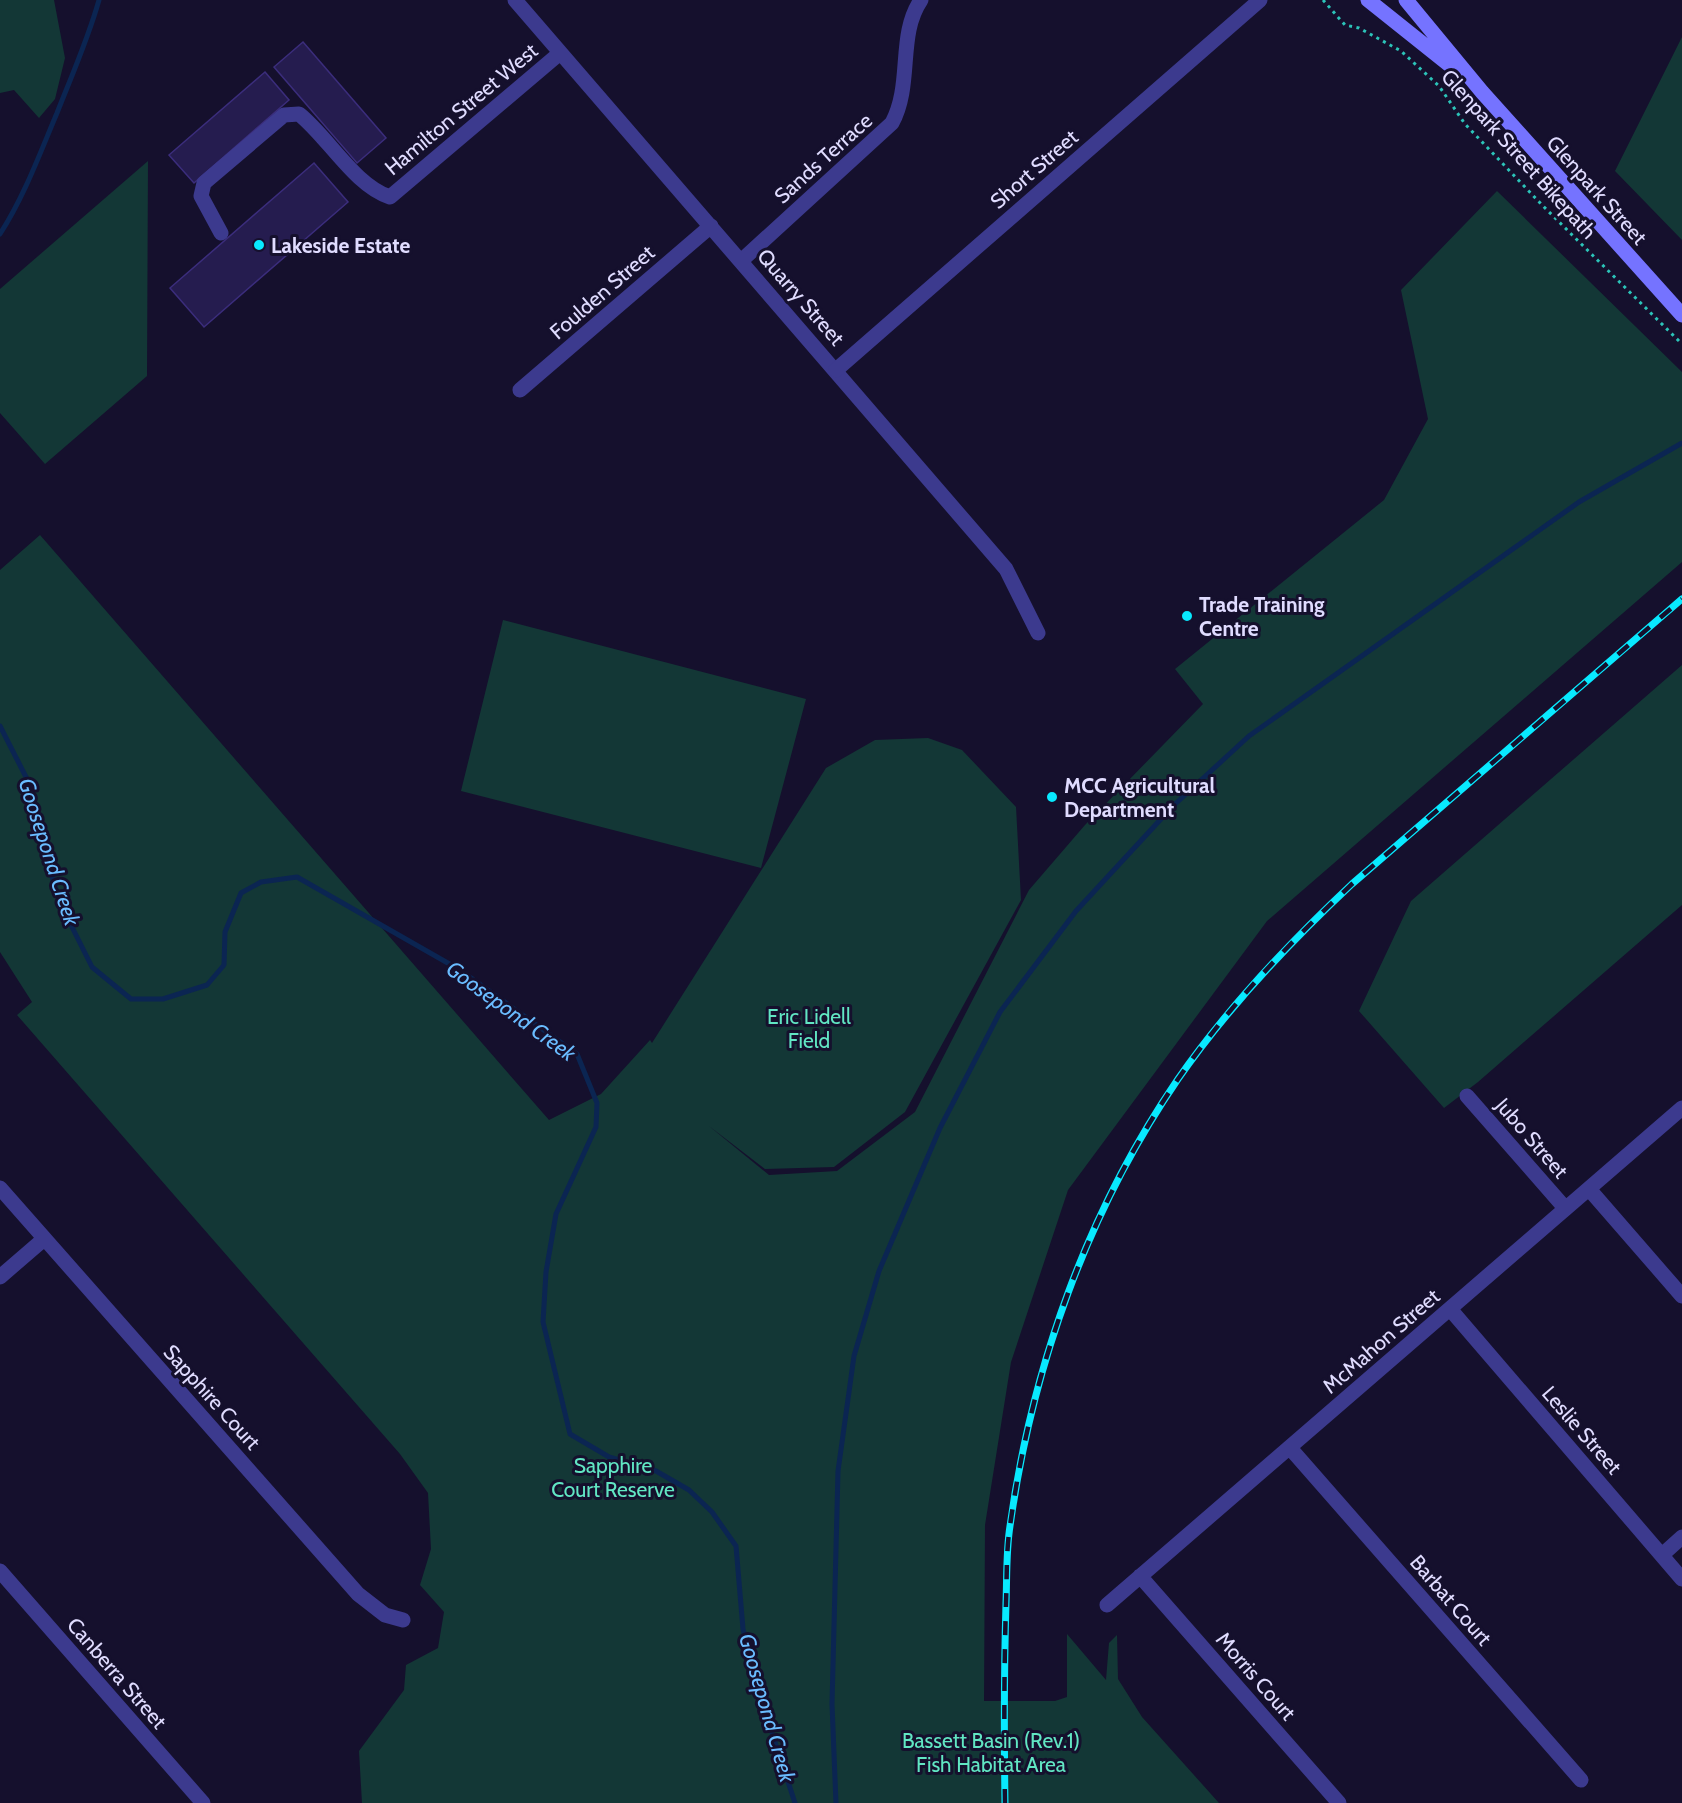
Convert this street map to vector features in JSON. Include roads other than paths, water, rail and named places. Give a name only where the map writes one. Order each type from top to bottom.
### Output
[{"type":"main road","name":"Glenpark Street","points":[[1368,0],[1482,92]]},
{"type":"main road","name":"Glenpark Street","points":[[1406,0],[1482,92],[1682,315]]},
{"type":"street","name":"Quarry Street","points":[[515,0],[1006,568],[1038,633]]},
{"type":"street","name":"Sands Terrace","points":[[741,261],[892,123],[904,95],[910,29],[921,0]]},
{"type":"street","name":"Short Street","points":[[836,370],[1260,0]]},
{"type":"street","name":"Hamilton Street West","points":[[221,233],[201,196],[204,183],[285,116],[299,114],[314,126],[368,186],[390,198],[560,52]]},
{"type":"street","name":"Foulden Street","points":[[520,390],[711,226]]},
{"type":"street","name":"Jubo Street","points":[[1467,1096],[1565,1208]]},
{"type":"street","name":"McMahon Street","points":[[1107,1605],[1682,1108]]},
{"type":"street","name":"Sapphire Court","points":[[0,1188],[358,1594],[385,1615],[403,1620]]},
{"type":"street","points":[[1589,1189],[1682,1296]]},
{"type":"street","points":[[0,1277],[44,1239]]},
{"type":"street","name":"Leslie Street","points":[[1450,1309],[1682,1579]]},
{"type":"street","name":"Barbat Court","points":[[1290,1448],[1581,1780]]},
{"type":"street","points":[[1662,1555],[1682,1537]]},
{"type":"street","name":"Canberra Street","points":[[0,1571],[203,1803]]},
{"type":"street","name":"Morris Court","points":[[1140,1576],[1339,1803]]},
{"type":"waterway","points":[[0,234],[17,205],[38,159],[80,57],[99,0]]},
{"type":"waterway","points":[[836,1803],[832,1704],[838,1471],[854,1356],[879,1271],[940,1128],[1000,1012],[1076,911],[1173,806],[1249,736],[1579,502],[1682,443]]},
{"type":"waterway","name":"Goosepond Creek","points":[[0,726],[28,781],[42,845],[61,905],[92,967],[131,999],[163,999],[207,985],[224,965],[225,932],[241,893],[261,882],[297,877],[460,970],[577,1054],[597,1103],[596,1127],[556,1214],[546,1272],[543,1322],[570,1434],[609,1457],[656,1471],[689,1490],[712,1512],[736,1546],[743,1629],[757,1687],[795,1803]]},
{"type":"railway","points":[[1005,1803],[1007,1555],[1020,1467],[1033,1408],[1068,1293],[1116,1183],[1146,1130],[1197,1052],[1238,1001],[1305,930],[1352,884],[1682,599]]},
{"type":"place","name":"Lakeside Estate","points":[[259,245]]},
{"type":"place","name":"Trade Training Centre","points":[[1187,616]]},
{"type":"place","name":"MCC Agricultural Department","points":[[1052,797]]},
{"type":"park label","name":"Eric Lidell Field","points":[[809,1028]]},
{"type":"park label","name":"Sapphire Court Reserve","points":[[613,1477]]},
{"type":"park label","name":"Bassett Basin (Rev.1) Fish Habitat Area","points":[[991,1752]]}]
